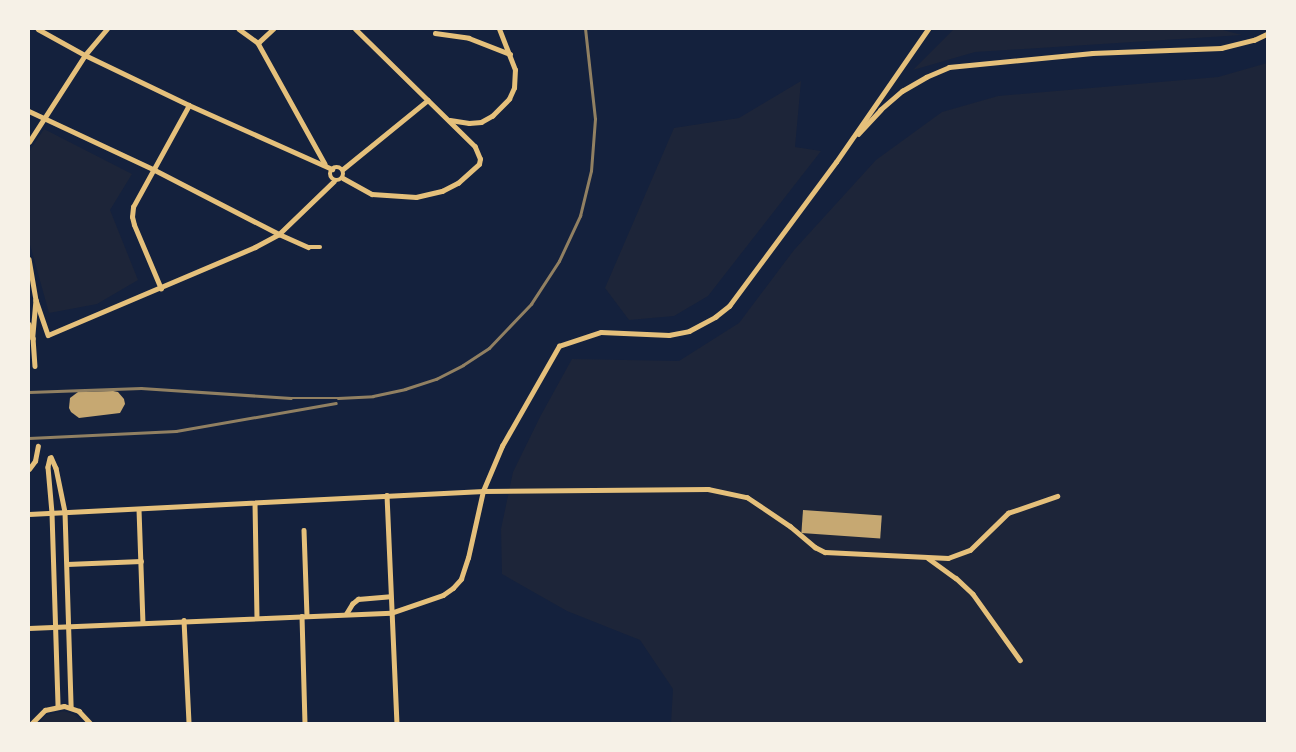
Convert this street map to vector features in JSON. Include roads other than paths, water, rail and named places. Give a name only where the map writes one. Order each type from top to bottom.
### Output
[{"type":"street","points":[[38,29],[85,55],[189,105],[325,164],[332,169]]},
{"type":"street","points":[[29,142],[85,55],[107,29]]},
{"type":"street","points":[[239,29],[258,43],[325,164]]},
{"type":"street","points":[[258,43],[273,29]]},
{"type":"street","points":[[29,259],[36,300],[48,335],[161,289],[255,247],[279,234],[334,181],[343,178],[372,194],[416,197],[442,191],[458,183],[479,164],[480,159],[475,147],[355,29]]},
{"type":"street","points":[[446,118],[469,123],[482,122],[492,116],[509,98],[514,88],[515,70],[499,29]]},
{"type":"street","points":[[29,628],[184,620],[391,613],[443,595],[461,579],[468,558],[483,491],[502,446],[559,346],[601,332],[669,335],[682,333],[715,317],[729,306],[836,162],[928,29]]},
{"type":"street","points":[[435,33],[469,38],[510,54]]},
{"type":"street","points":[[836,162],[880,110],[902,91],[926,77],[949,67],[1092,53],[1222,48],[1254,40],[1267,34]]},
{"type":"street","points":[[343,169],[428,100]]},
{"type":"street","points":[[161,289],[132,217],[133,207],[189,105]]},
{"type":"street","points":[[29,111],[153,169],[279,234],[308,247],[320,247]]},
{"type":"street","points":[[332,169],[338,167],[343,169]]},
{"type":"street","points":[[332,169],[330,176],[334,181]]},
{"type":"street","points":[[343,169],[343,178]]},
{"type":"street","points":[[32,336],[36,300]]},
{"type":"street","points":[[29,324],[35,366]]},
{"type":"street","points":[[29,468],[35,461],[38,446]]},
{"type":"street","points":[[58,706],[52,513],[48,467],[51,457],[56,468],[65,512],[71,707]]},
{"type":"street","points":[[29,514],[483,491],[646,488],[708,489],[746,497],[790,526],[815,547],[825,552],[948,558],[970,550],[1008,513],[1057,496]]},
{"type":"street","points":[[387,495],[397,723]]},
{"type":"street","points":[[255,503],[257,617]]},
{"type":"street","points":[[139,509],[143,623]]},
{"type":"street","points":[[304,530],[305,723]]},
{"type":"street","points":[[927,557],[956,578],[973,594],[1020,660]]},
{"type":"street","points":[[67,564],[141,561]]},
{"type":"street","points":[[346,614],[355,600],[390,596]]},
{"type":"street","points":[[184,620],[189,723]]},
{"type":"street","points":[[32,723],[45,710],[58,706],[71,707],[79,711],[90,723]]},
{"type":"railway","points":[[29,392],[141,388],[291,398],[373,396],[405,389],[436,379],[463,365],[489,348],[531,304],[559,261],[580,216],[591,171],[595,119],[585,29]]},
{"type":"railway","points":[[29,438],[176,431],[336,403]]}]
